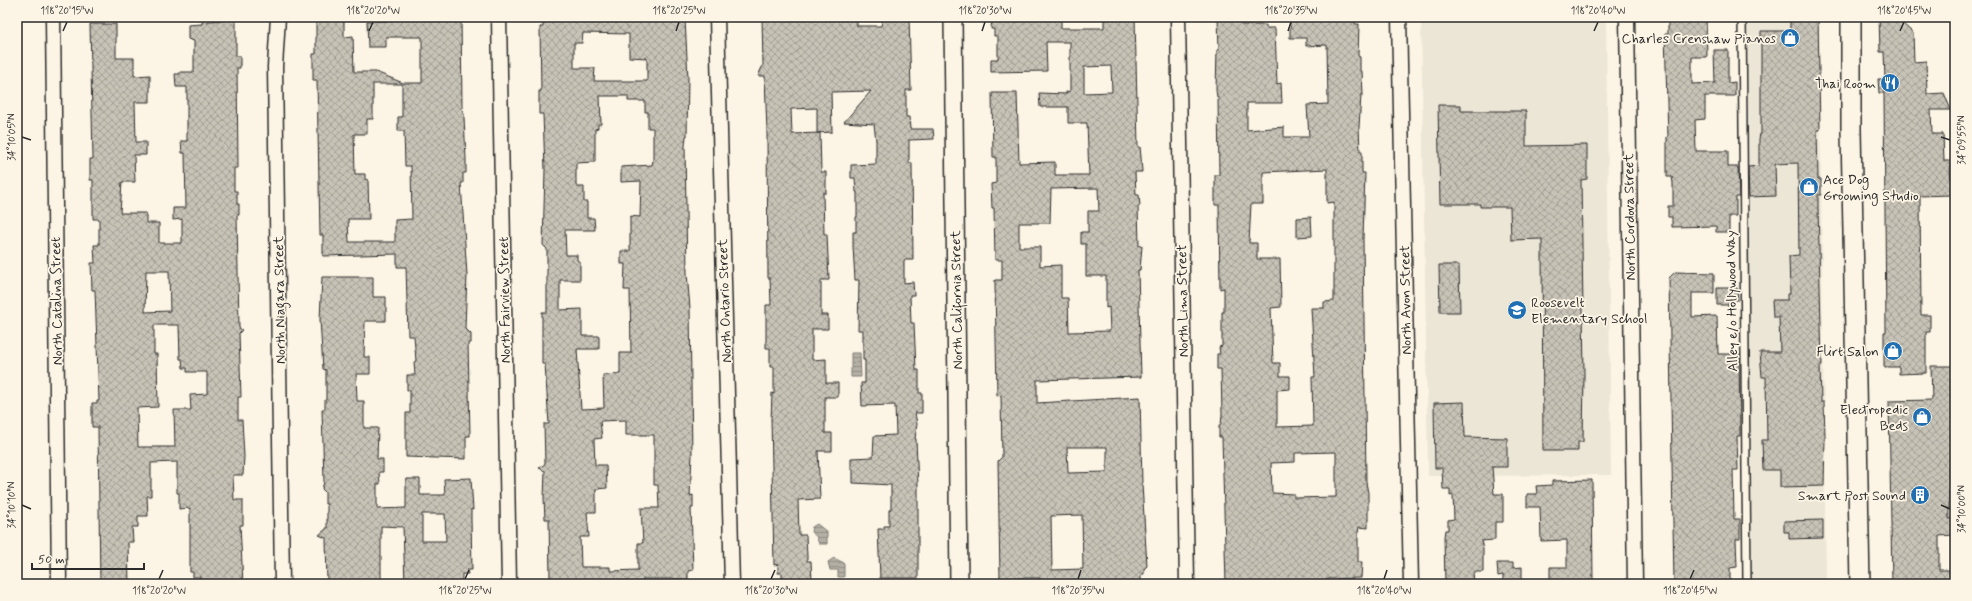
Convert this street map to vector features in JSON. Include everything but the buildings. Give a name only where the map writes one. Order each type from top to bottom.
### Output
[{"type":"main road","points":[[1851,17],[1851,131],[1860,584]]},
{"type":"street","name":"North Catalina Street","points":[[53,17],[59,584]]},
{"type":"street","name":"North Niagara Street","points":[[278,17],[275,67],[282,584]]},
{"type":"street","name":"North Fairview Street","points":[[499,17],[509,584]]},
{"type":"street","name":"North Ontario Street","points":[[717,17],[732,584]]},
{"type":"street","name":"North California Street","points":[[953,17],[959,584]]},
{"type":"street","name":"North Lima Street","points":[[1178,17],[1187,584]]},
{"type":"street","name":"North Avon Street","points":[[1399,17],[1411,584]]},
{"type":"street","name":"North Cordova Street","points":[[1626,17],[1635,584]]},
{"type":"lane","name":"Alley e/o Hollywood Way","points":[[1742,17],[1747,584]]},
{"type":"shaded area","name":"Roosevelt Elementary School","points":[[1421,17],[1606,17],[1611,475],[1428,476]]},
{"type":"shaded area","points":[[1746,17],[1819,17],[1826,584],[1752,584],[1750,513],[1746,507]]},
{"type":"shaded area","points":[[851,353],[860,353],[861,377],[851,377]]},
{"type":"shaded area","points":[[817,524],[827,532],[827,544],[819,544],[816,536],[811,532],[812,527]]},
{"type":"shaded area","points":[[834,558],[844,563],[844,577],[838,577],[838,570],[830,570],[828,562]]},
{"type":"place","name":"Charles Crenshaw Pianos","points":[[1790,38]]},
{"type":"place","name":"Thai Room","points":[[1890,83]]},
{"type":"place","name":"Ace Dog Grooming Studio","points":[[1809,187]]},
{"type":"place","name":"Roosevelt Elementary School","points":[[1517,310]]},
{"type":"place","name":"Flirt Salon","points":[[1893,351]]},
{"type":"place","name":"Electropedic Beds","points":[[1922,417]]},
{"type":"place","name":"Smart Post Sound","points":[[1920,495]]}]
